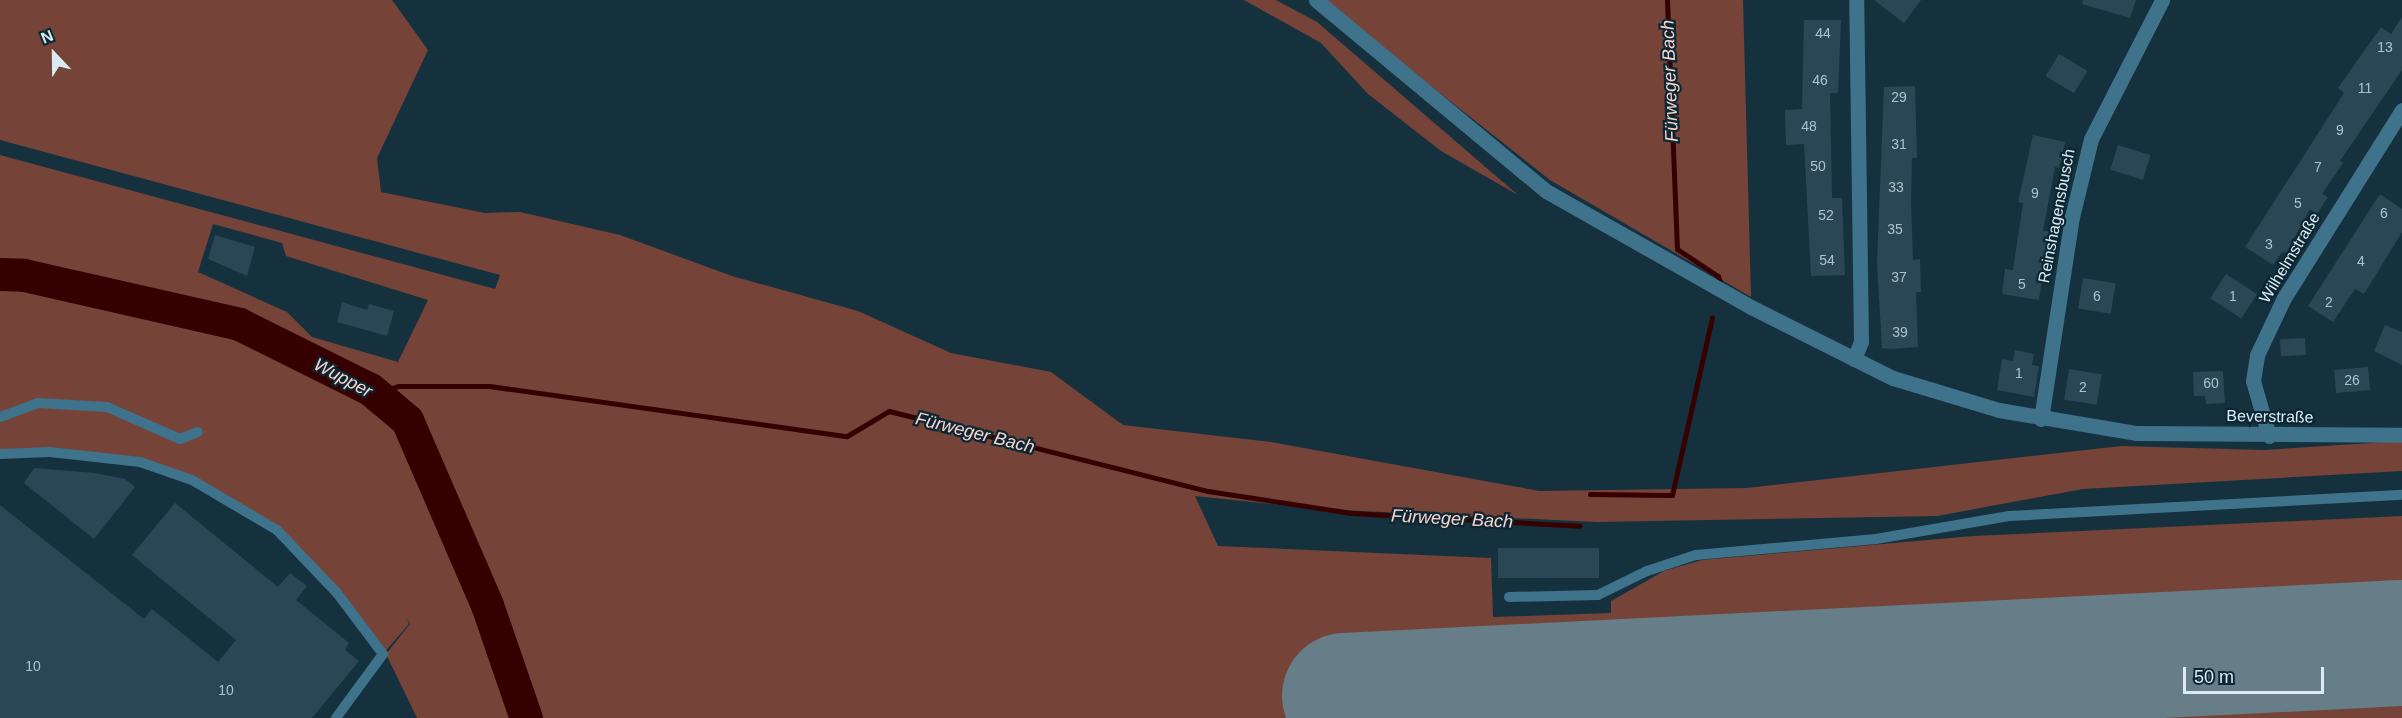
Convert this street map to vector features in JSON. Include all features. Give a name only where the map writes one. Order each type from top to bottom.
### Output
[{"type":"street","name":"Beverstraße","points":[[1316,0],[1546,191],[1751,307],[1893,378],[2041,419],[2137,433],[2269,436],[2402,435]]},
{"type":"street","points":[[1854,359],[1861,342],[1856,0]]},
{"type":"street","name":"Reinshagensbusch","points":[[2041,419],[2072,217],[2091,139],[2162,0]]},
{"type":"street","name":"Wilhelmstraße","points":[[2269,436],[2253,381],[2258,355],[2284,298],[2397,126],[2402,110]]},
{"type":"lane","points":[[0,417],[38,403],[106,407],[180,439],[198,432]]},
{"type":"lane","points":[[0,454],[51,452],[140,462],[192,480],[277,530],[337,593],[383,654],[336,718]]},
{"type":"lane","points":[[1509,597],[1598,595],[1647,570],[1696,555],[1876,539],[2009,516],[2402,495]]},
{"type":"shaded area","points":[[0,0],[392,0],[428,50],[377,158],[381,192],[485,213],[520,212],[620,235],[732,276],[858,311],[951,353],[1051,372],[1123,425],[1271,442],[1539,491],[1747,488],[2121,446],[2264,450],[2402,441],[2402,471],[2083,489],[1937,516],[1597,522],[1319,509],[1195,496],[1218,546],[1491,558],[1493,617],[1611,613],[1611,601],[1664,571],[1702,560],[1973,536],[2402,516],[2402,718],[417,718],[386,654],[410,624],[407,618],[409,624],[383,654],[277,530],[192,480],[140,462],[0,454],[0,155],[495,289],[500,275],[0,140]],"holes":[[[213,224],[282,243],[286,256],[428,300],[398,362],[312,337],[287,312],[198,272]]]},
{"type":"shaded area","points":[[1244,0],[1276,0],[1317,22],[1518,195],[1441,151],[1368,94],[1321,43]]},
{"type":"shaded area","points":[[1322,0],[1743,0],[1751,297],[1550,180]]},
{"type":"building","points":[[1874,0],[1921,0],[1904,23]]},
{"type":"building","points":[[2083,0],[2136,0],[2130,18],[2082,4]]},
{"type":"building","points":[[2402,17],[2402,70],[2340,161],[2343,163],[2322,194],[2328,197],[2317,214],[2310,209],[2286,253],[2282,252],[2273,265],[2245,247],[2344,93],[2338,88],[2381,27],[2391,34]]},
{"type":"building","points":[[1804,20],[1841,20],[1838,93],[1830,93],[1832,198],[1842,198],[1845,275],[1811,276],[1804,144],[1786,145],[1785,110],[1802,109]]},
{"type":"building","points":[[2059,54],[2087,71],[2074,93],[2046,76]]},
{"type":"building","points":[[1915,86],[1917,158],[1912,158],[1911,202],[1913,260],[1920,259],[1921,292],[1916,292],[1918,347],[1882,348],[1877,263],[1884,87]]},
{"type":"building","points":[[2033,135],[2065,142],[2059,168],[2055,167],[2043,231],[2057,232],[2053,258],[2045,257],[2039,300],[2002,294],[2005,269],[2013,270],[2023,203],[2018,202]]},
{"type":"building","points":[[2118,145],[2151,155],[2143,180],[2110,170]]},
{"type":"building","points":[[2380,194],[2402,209],[2402,232],[2364,294],[2355,289],[2333,322],[2308,306]]},
{"type":"building","points":[[215,235],[255,247],[247,276],[208,259]]},
{"type":"building","points":[[2226,274],[2257,294],[2241,318],[2210,298]]},
{"type":"building","points":[[2083,278],[2116,283],[2111,314],[2078,309]]},
{"type":"building","points":[[342,302],[367,310],[369,304],[394,311],[387,336],[337,322]]},
{"type":"building","points":[[2385,325],[2402,332],[2402,365],[2374,351]]},
{"type":"building","points":[[2305,338],[2306,355],[2281,356],[2280,339]]},
{"type":"building","points":[[2015,350],[2034,354],[2032,365],[2039,366],[2034,397],[1997,390],[2002,359],[2013,361]]},
{"type":"building","points":[[2368,367],[2370,390],[2336,393],[2334,370]]},
{"type":"building","points":[[2069,369],[2102,374],[2097,405],[2064,400]]},
{"type":"building","points":[[2223,371],[2225,403],[2206,404],[2205,396],[2194,396],[2193,372]]},
{"type":"building","points":[[34,468],[95,473],[125,479],[135,487],[94,539],[24,483]]},
{"type":"building","points":[[175,503],[278,587],[290,573],[307,586],[296,600],[349,643],[345,650],[359,661],[312,718],[0,718],[0,505],[144,619],[152,609],[218,662],[236,640],[132,555]]},
{"type":"building","points":[[1498,548],[1599,548],[1599,578],[1498,578]]},
{"type":"waterway","name":"Fürweger Bach","points":[[1667,0],[1677,249],[1718,276],[1720,282]]},
{"type":"waterway","name":"Wupper","points":[[0,274],[24,275],[239,324],[370,389],[407,420],[487,605],[526,718]]},
{"type":"waterway","name":"Fürweger Bach","points":[[1590,494],[1672,495],[1712,317]]},
{"type":"waterway","name":"Fürweger Bach","points":[[375,394],[398,386],[489,386],[847,436],[889,411],[1208,491],[1351,513],[1580,526]]},
{"type":"runway","points":[[1345,696],[2402,643]]}]
